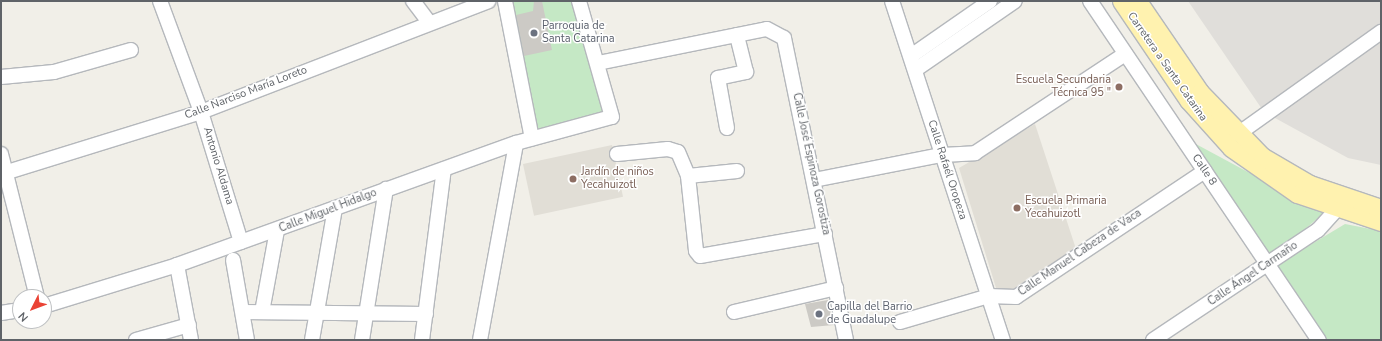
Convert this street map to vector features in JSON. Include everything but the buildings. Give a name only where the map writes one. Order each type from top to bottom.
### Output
[{"type":"main road","name":"Carretera a Santa Catarina","points":[[1121,1],[1188,100],[1231,148],[1290,190],[1340,203],[1381,208]]},
{"type":"main road","name":"Carretera a Santa Catarina","points":[[1138,1],[1200,92],[1238,134],[1285,171],[1340,203],[1381,222]]},
{"type":"street","name":"Antonio Aldama","points":[[160,1],[200,112],[241,242]]},
{"type":"street","points":[[413,1],[429,22]]},
{"type":"street","name":"Calle Narciso María Loreto","points":[[3,174],[200,112],[429,22],[488,1]]},
{"type":"street","points":[[505,1],[532,138]]},
{"type":"street","points":[[579,1],[598,63]]},
{"type":"street","name":"Calle Rafaél Oropeza","points":[[892,1],[1003,340]]},
{"type":"street","points":[[913,63],[990,1]]},
{"type":"street","points":[[913,63],[1015,1]]},
{"type":"street","name":"Calle 8","points":[[1090,1],[1319,340]]},
{"type":"street","name":"Calle José Espinoza Gorostiza","points":[[598,63],[767,29],[784,38],[846,340]]},
{"type":"street","points":[[1238,134],[1381,32]]},
{"type":"street","points":[[727,128],[718,78],[746,72],[737,35]]},
{"type":"street","points":[[1,77],[54,72],[131,50]]},
{"type":"street","points":[[814,180],[942,155],[975,153],[993,143],[1125,54]]},
{"type":"street","name":"Calle Miguel Hidalgo","points":[[52,304],[177,265],[516,143],[612,117],[598,63]]},
{"type":"street","points":[[480,340],[516,143]]},
{"type":"street","points":[[617,154],[668,149],[678,152],[688,176],[696,251],[700,256],[825,234]]},
{"type":"street","points":[[1,154],[3,174],[35,289]]},
{"type":"street","points":[[422,340],[444,169]]},
{"type":"street","points":[[688,176],[737,171]]},
{"type":"street","name":"Calle Manuel Cabeza de Vaca","points":[[900,322],[989,296],[1016,297],[1205,171]]},
{"type":"street","points":[[362,340],[386,189]]},
{"type":"street","name":"Calle Ángel Carmaño","points":[[1153,340],[1318,230],[1340,203]]},
{"type":"street","points":[[312,340],[335,208]]},
{"type":"street","points":[[262,312],[276,230]]},
{"type":"street","points":[[233,260],[248,340]]},
{"type":"street","points":[[177,265],[192,340]]},
{"type":"street","points":[[734,312],[836,288]]},
{"type":"street","points":[[1,313],[12,311]]},
{"type":"street","points":[[243,312],[426,314]]},
{"type":"street","points":[[136,340],[189,325]]},
{"type":"shaded area","points":[[1188,1],[1381,1],[1381,165],[1348,158],[1264,112]]},
{"type":"shaded area","name":"Escuela Primaria Yecahuizotl","points":[[1035,124],[1076,249],[1013,289],[997,291],[959,168]]},
{"type":"shaded area","name":"Jardín de niños Yecahuizotl","points":[[612,145],[623,197],[534,216],[523,164]]},
{"type":"green space","points":[[504,1],[576,1],[612,117],[537,137]]},
{"type":"green space","points":[[1181,136],[1324,213],[1266,262]]},
{"type":"green space","points":[[1345,224],[1381,231],[1381,340],[1325,340],[1275,266]]},
{"type":"place","name":"Parroquia de Santa Catarina","points":[[534,33]]},
{"type":"place","name":"Escuela Secundaria Técnica 95 \"","points":[[1119,87]]},
{"type":"place","name":"Jardín de niños Yecahuizotl","points":[[573,179]]},
{"type":"place","name":"Escuela Primaria Yecahuizotl","points":[[1017,208]]},
{"type":"place","name":"Capilla del Barrio de Guadalupe","points":[[819,314]]}]
